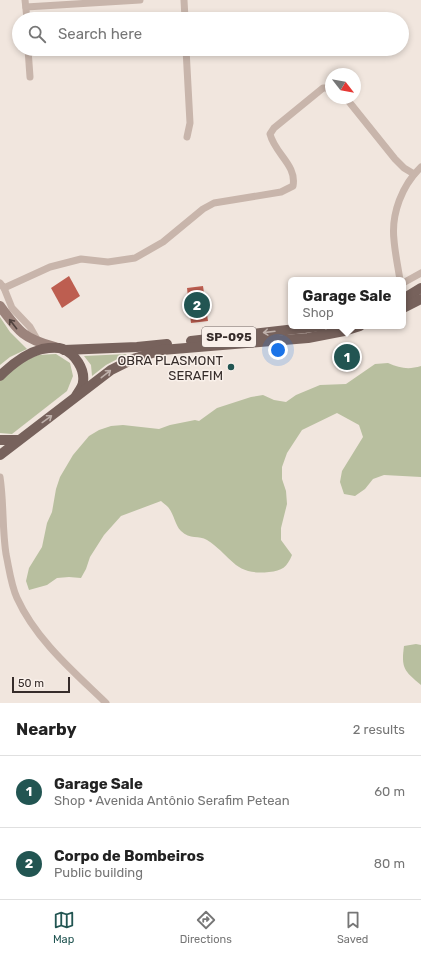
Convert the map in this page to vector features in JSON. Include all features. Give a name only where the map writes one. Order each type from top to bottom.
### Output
[{"type":"main road","points":[[406,297],[421,288]]},
{"type":"main road","points":[[406,306],[421,299]]},
{"type":"main road","points":[[0,306],[20,332],[38,343],[60,348],[80,363],[83,382],[75,398]]},
{"type":"main road","name":"SP-095","points":[[0,376],[13,364],[41,350],[60,348],[137,347],[296,329]]},
{"type":"main road","name":"SP-095","points":[[0,455],[111,370],[133,359],[162,350],[308,338],[350,329]]},
{"type":"main road","points":[[0,440],[18,440]]},
{"type":"street","points":[[26,4],[140,0]]},
{"type":"street","points":[[184,0],[185,12]]},
{"type":"street","points":[[28,56],[30,77]]},
{"type":"street","points":[[186,56],[190,124],[187,138]]},
{"type":"street","points":[[38,343],[30,327],[12,308],[2,286],[50,267],[81,259],[108,262],[135,258],[163,242],[203,209],[214,203],[281,192],[293,186],[294,180],[292,169],[273,144],[270,134],[274,128],[323,88],[325,88]]},
{"type":"street","points":[[351,104],[395,160],[414,174]]},
{"type":"street","points":[[399,277],[393,239],[393,226],[404,187],[421,167]]},
{"type":"street","points":[[406,281],[421,273]]},
{"type":"street","points":[[0,477],[6,552],[17,598],[30,621],[48,645],[106,703]]},
{"type":"green space","points":[[0,317],[10,332],[27,349],[10,357],[0,365]]},
{"type":"green space","points":[[56,354],[70,363],[73,376],[67,391],[12,434],[0,433],[0,380],[16,365],[38,355]]},
{"type":"green space","points":[[127,354],[106,365],[92,376],[91,365],[84,356]]},
{"type":"green space","points":[[388,363],[404,368],[421,366],[421,477],[384,475],[373,479],[365,489],[355,496],[344,494],[340,482],[342,471],[363,437],[359,425],[337,413],[302,430],[287,453],[282,467],[282,479],[286,491],[287,504],[281,528],[281,540],[292,555],[284,568],[274,571],[257,572],[248,571],[241,568],[234,564],[207,540],[184,534],[177,526],[168,507],[161,501],[121,516],[104,535],[90,557],[81,578],[57,578],[47,585],[29,590],[26,581],[29,568],[42,547],[60,477],[73,455],[89,436],[99,430],[111,426],[123,425],[159,429],[170,425],[195,420],[199,421],[217,408],[251,397],[263,395],[274,400],[286,402],[296,395],[320,385],[346,384],[375,364]]},
{"type":"green space","points":[[416,644],[421,645],[421,685],[407,672],[403,659],[404,646]]},
{"type":"building","points":[[69,276],[80,296],[62,308],[51,288]]},
{"type":"building","points":[[203,286],[208,321],[191,323],[187,288]]},
{"type":"building","points":[[353,345],[356,366],[341,369],[338,347]]},
{"type":"place","name":"Corpo de Bombeiros","points":[[197,305]]},
{"type":"place","name":"Garage Sale","points":[[347,357]]},
{"type":"place","name":"OBRA PLASMONT SERAFIM","points":[[231,367]]}]
